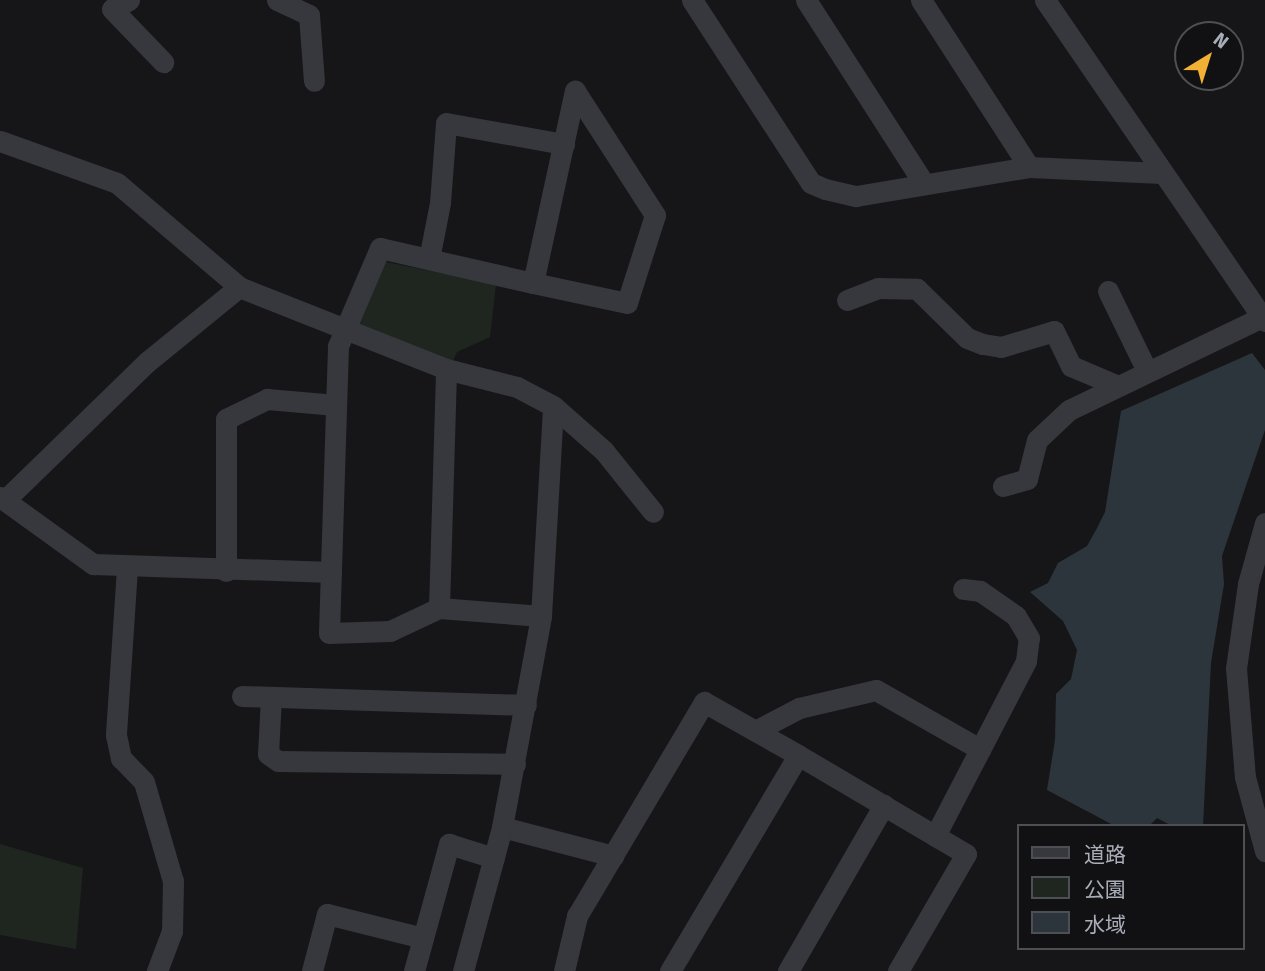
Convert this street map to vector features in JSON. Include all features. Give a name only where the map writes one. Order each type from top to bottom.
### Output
[{"type":"street","points":[[129,0],[112,9],[163,62]]},
{"type":"street","points":[[277,0],[309,15],[314,81]]},
{"type":"street","points":[[692,0],[811,183],[856,196],[1029,167],[1162,173]]},
{"type":"street","points":[[806,0],[924,184]]},
{"type":"street","points":[[921,0],[1029,167]]},
{"type":"street","points":[[1003,486],[1027,479],[1037,440],[1048,428],[1116,385],[1264,319],[1045,0]]},
{"type":"street","points":[[533,283],[575,91],[655,215],[627,303],[533,283],[380,248],[338,346],[329,633],[390,631],[439,608],[541,616]]},
{"type":"street","points":[[429,259],[440,203],[446,123],[564,144]]},
{"type":"street","points":[[0,141],[117,183],[239,287],[345,332],[446,369],[517,387],[553,406],[604,451],[653,512]]},
{"type":"street","points":[[239,287],[147,362],[2,498],[93,564],[127,568],[331,572]]},
{"type":"street","points":[[847,300],[878,288],[917,289],[967,338],[1001,347],[1054,331],[1071,366],[1116,385]]},
{"type":"street","points":[[1108,291],[1147,371]]},
{"type":"street","points":[[439,608],[446,369]]},
{"type":"street","points":[[226,571],[226,419],[267,399],[337,405]]},
{"type":"street","points":[[463,971],[502,827],[541,616],[553,406]]},
{"type":"street","points":[[1265,523],[1248,584],[1236,668],[1245,777],[1265,851]]},
{"type":"street","points":[[127,568],[116,735],[121,758],[144,782],[173,881],[172,931],[157,971]]},
{"type":"street","points":[[935,836],[1026,661],[1028,638],[1001,603],[980,591],[962,589]]},
{"type":"street","points":[[755,731],[799,708],[877,690],[980,749]]},
{"type":"street","points":[[242,696],[526,705]]},
{"type":"street","points":[[271,697],[268,754],[278,761],[515,764]]},
{"type":"street","points":[[564,971],[577,916],[704,702],[966,854],[898,971]]},
{"type":"street","points":[[670,971],[798,755]]},
{"type":"street","points":[[788,971],[884,805]]},
{"type":"street","points":[[502,827],[613,856]]},
{"type":"street","points":[[414,971],[449,844],[494,859]]},
{"type":"street","points":[[312,971],[327,914],[423,938]]},
{"type":"green space","points":[[381,261],[496,284],[490,337],[457,352],[453,361],[354,322]]},
{"type":"green space","points":[[0,844],[83,868],[76,949],[0,935]]},
{"type":"water","points":[[1252,353],[1265,370],[1265,430],[1222,556],[1224,584],[1211,663],[1203,824],[1168,824],[1157,818],[1151,824],[1111,824],[1047,790],[1055,740],[1056,694],[1071,679],[1077,650],[1063,621],[1030,592],[1048,583],[1058,563],[1087,546],[1097,528],[1105,512],[1121,411]]}]
